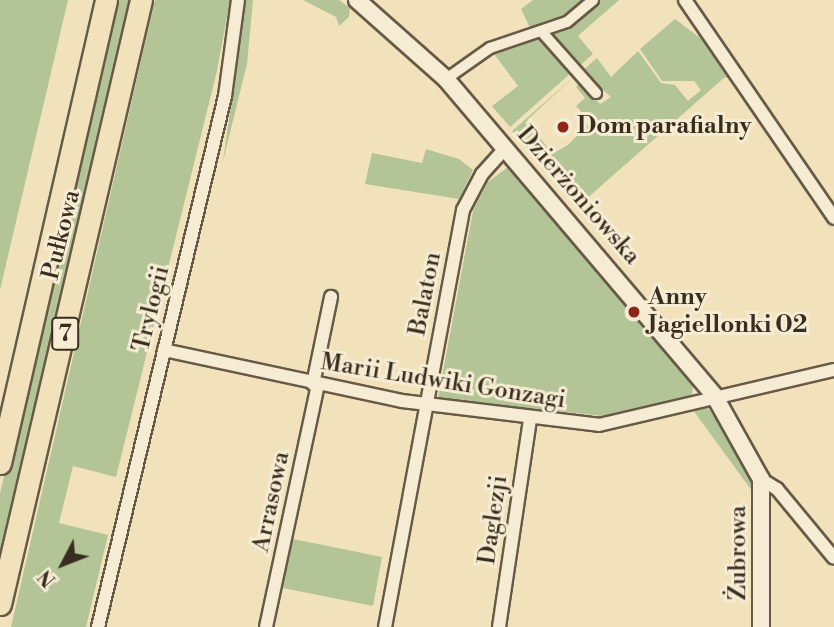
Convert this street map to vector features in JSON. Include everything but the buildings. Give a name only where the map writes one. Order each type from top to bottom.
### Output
[{"type":"highway","name":"Pułkowa","points":[[0,463],[106,0]]},
{"type":"highway","name":"Pułkowa","points":[[0,604],[141,0]]},
{"type":"street","name":"Trylogii","points":[[99,627],[225,96],[238,0]]},
{"type":"street","name":"Dzierżoniowska","points":[[357,0],[446,79],[715,395],[761,479]]},
{"type":"street","points":[[446,79],[491,48],[569,21],[593,0]]},
{"type":"street","points":[[685,0],[834,218]]},
{"type":"street","points":[[541,31],[596,93]]},
{"type":"street","name":"Balaton","points":[[385,627],[463,210],[482,174],[506,148]]},
{"type":"street","name":"Arrasowa","points":[[266,627],[331,297]]},
{"type":"street","name":"Marii Ludwiki Gonzagi","points":[[164,350],[316,384],[426,404],[530,419],[608,425],[715,395],[834,370]]},
{"type":"street","name":"Daglezji","points":[[499,627],[530,419]]},
{"type":"street","points":[[761,479],[777,489],[834,558]]},
{"type":"street","name":"Żubrowa","points":[[761,479],[761,627]]},
{"type":"green space","points":[[0,0],[68,0],[0,290]]},
{"type":"green space","points":[[119,0],[133,0],[0,572],[0,493]]},
{"type":"green space","points":[[155,0],[230,0],[217,71],[116,477],[73,466],[59,523],[108,535],[86,627],[11,627]]},
{"type":"green space","points":[[246,0],[253,0],[247,64],[223,161]]},
{"type":"green space","points":[[303,0],[339,0],[350,8],[349,17],[339,26],[336,17]]},
{"type":"green space","points":[[533,0],[589,0],[565,20],[531,30],[521,9]]},
{"type":"green space","points":[[597,0],[619,0],[578,36],[593,54],[578,67],[550,32]]},
{"type":"green space","points":[[675,19],[704,41],[730,79],[725,77],[577,207],[512,131],[575,76],[527,120],[552,154],[568,145],[590,122],[576,106],[585,98],[576,87],[581,82],[600,104],[611,97],[582,71],[597,58],[611,77],[638,51],[661,83],[675,85],[688,101],[701,90],[694,81],[662,81],[640,49]]},
{"type":"green space","points":[[538,38],[572,72],[510,127],[492,106],[518,86],[494,54]]},
{"type":"green space","points":[[426,149],[459,159],[473,170],[459,199],[365,184],[372,153],[422,163]]},
{"type":"green space","points":[[508,167],[613,284],[693,384],[692,395],[612,417],[438,398],[473,211],[488,182]]},
{"type":"green space","points":[[708,408],[750,467],[752,491],[693,410]]},
{"type":"green space","points":[[293,539],[382,557],[373,606],[283,588]]},
{"type":"place","name":"Dom parafialny","points":[[563,127]]},
{"type":"place","name":"Anny Jagiellonki 02","points":[[634,312]]}]
